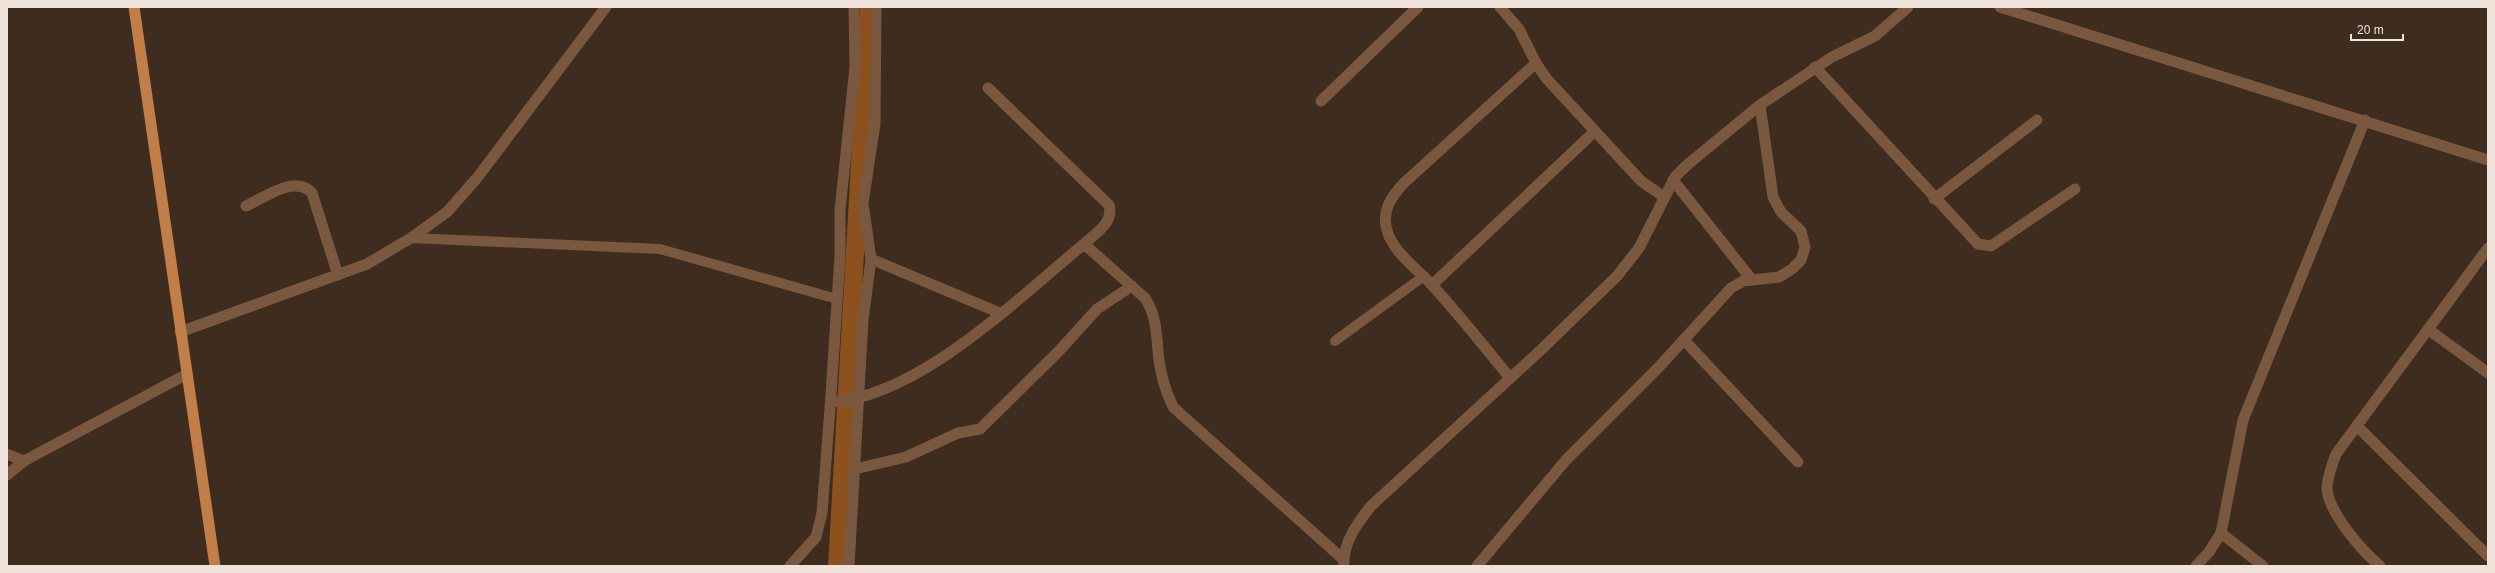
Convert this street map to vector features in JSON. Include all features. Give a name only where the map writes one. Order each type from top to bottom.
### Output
[{"type":"main road","points":[[134,7],[215,566]]},
{"type":"street","points":[[180,332],[367,264],[411,238],[448,212],[477,178],[606,7]]},
{"type":"street","points":[[790,566],[816,537],[820,526],[836,402],[840,210],[855,67],[854,7]]},
{"type":"street","points":[[849,566],[855,469],[856,398],[863,320],[871,258],[863,203],[874,124],[876,7]]},
{"type":"street","points":[[1321,101],[1418,7]]},
{"type":"street","points":[[1500,7],[1519,29],[1536,64],[1594,132],[1641,181],[1664,196]]},
{"type":"street","points":[[1084,244],[1145,298],[1156,322],[1159,360],[1166,392],[1173,407],[1344,563],[1352,534],[1371,506],[1510,378],[1617,276],[1639,248],[1673,180],[1687,165],[1760,105],[1815,67],[1875,36],[1908,7]]},
{"type":"street","points":[[2000,7],[2365,120],[2488,160]]},
{"type":"street","points":[[1510,378],[1432,285],[1403,255],[1386,227],[1386,211],[1391,197],[1404,183],[1536,64]]},
{"type":"street","points":[[1815,67],[1972,240],[1984,247],[1991,246],[2075,189]]},
{"type":"street","points":[[836,402],[856,398],[913,376],[952,351],[1084,244],[1105,225],[1110,217],[1108,205],[988,88]]},
{"type":"street","points":[[1477,566],[1566,460],[1684,340],[1731,288],[1743,281],[1779,277],[1792,269],[1801,260],[1805,247],[1801,231],[1781,212],[1773,196],[1760,105]]},
{"type":"street","points":[[1934,199],[2037,120]]},
{"type":"street","points":[[2196,566],[2209,552],[2221,533],[2243,420],[2365,120]]},
{"type":"street","points":[[1432,285],[1594,132]]},
{"type":"street","points":[[1673,180],[1752,280]]},
{"type":"street","points":[[246,206],[294,184],[308,188],[312,193],[338,275]]},
{"type":"street","points":[[2380,566],[2368,555],[2339,520],[2327,489],[2329,471],[2336,454],[2429,330],[2488,248]]},
{"type":"street","points":[[871,258],[1000,313]]},
{"type":"street","points":[[855,469],[906,457],[958,433],[980,429],[1060,350],[1096,309],[1132,286]]},
{"type":"street","points":[[2429,330],[2488,373]]},
{"type":"street","points":[[1684,340],[1798,462]]},
{"type":"street","points":[[7,475],[24,461],[188,374]]},
{"type":"street","points":[[2357,426],[2488,556]]},
{"type":"street","points":[[7,454],[24,461]]},
{"type":"street","points":[[2221,533],[2263,566]]},
{"type":"lane","points":[[411,238],[660,249],[837,299]]},
{"type":"lane","points":[[1334,341],[1424,276]]},
{"type":"waterway","points":[[837,566],[869,7]]}]
